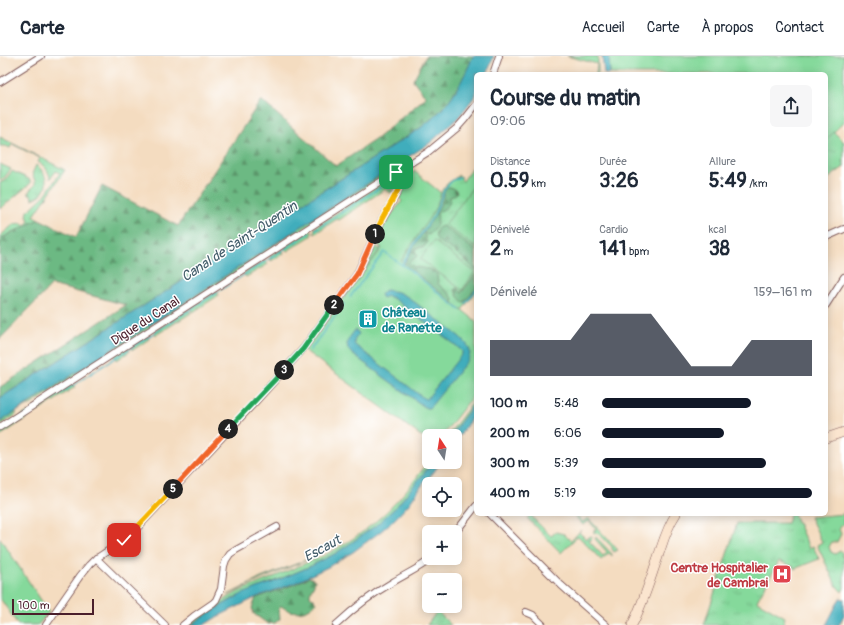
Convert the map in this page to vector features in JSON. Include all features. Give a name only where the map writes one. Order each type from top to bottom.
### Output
[{"type":"street","points":[[0,82],[41,56]]},
{"type":"street","points":[[494,72],[499,56]]},
{"type":"street","name":"Digue du Canal","points":[[0,427],[428,152],[447,137],[474,108]]},
{"type":"street","points":[[46,625],[89,565],[96,558],[120,543],[134,530],[303,349],[357,274],[381,222],[398,190],[403,168]]},
{"type":"street","points":[[828,236],[844,229]]},
{"type":"street","points":[[828,302],[844,277]]},
{"type":"street","points":[[828,437],[844,432]]},
{"type":"street","points":[[461,525],[474,509]]},
{"type":"street","points":[[492,516],[561,585],[606,625]]},
{"type":"street","points":[[632,625],[647,588],[666,532],[675,516]]},
{"type":"street","points":[[183,625],[216,600],[220,592],[224,566],[228,557],[236,550],[277,527]]},
{"type":"street","points":[[96,558],[165,625]]},
{"type":"street","points":[[336,625],[378,591],[422,565]]},
{"type":"street","points":[[526,612],[533,615],[543,625]]},
{"type":"green space","points":[[426,56],[473,56],[463,81],[448,102],[435,116],[419,129],[0,398],[0,387],[126,305],[52,285],[0,339],[0,239],[39,219],[76,237],[102,186],[178,226],[261,100],[336,166],[376,139],[426,97],[413,80]]},
{"type":"green space","points":[[567,56],[598,56],[598,72],[596,72],[597,64]]},
{"type":"green space","points":[[609,56],[844,56],[844,122],[828,138],[828,72],[610,72]]},
{"type":"green space","points":[[834,132],[844,142],[844,167],[828,179],[828,138]]},
{"type":"green space","points":[[0,137],[65,170],[34,216],[39,219],[0,239],[0,236],[14,224],[20,223],[25,225],[29,221],[27,216],[28,211],[45,195],[60,173],[56,171],[50,179],[46,169],[38,162],[40,158],[12,144],[10,148],[0,146]]},
{"type":"green space","points":[[0,164],[11,169],[0,181]]},
{"type":"green space","points":[[36,165],[44,174],[46,184],[42,193],[38,197],[32,199],[29,191],[35,185],[34,175],[32,174]]},
{"type":"green space","points":[[474,165],[474,295],[462,310],[401,261],[436,207],[442,190],[458,175],[462,177],[461,179],[463,181]]},
{"type":"green space","points":[[12,171],[29,179],[31,183],[0,209],[0,183],[5,180]]},
{"type":"green space","points":[[414,171],[441,193],[436,207],[401,261],[474,319],[474,395],[447,429],[422,429],[422,437],[304,350],[382,248],[375,241],[382,227],[402,201],[399,198]]},
{"type":"green space","points":[[383,174],[379,179],[294,235],[293,233],[274,246],[274,248],[168,316],[167,315],[150,326],[150,328],[30,405],[16,412],[16,415],[0,425],[0,422]]},
{"type":"green space","points":[[396,175],[399,178],[396,190],[384,181]]},
{"type":"green space","points":[[383,182],[393,191],[391,193],[385,189],[339,220],[337,219],[314,234],[315,227]]},
{"type":"green space","points":[[474,186],[474,247],[445,225]]},
{"type":"green space","points":[[448,187],[456,190],[457,193],[450,197],[450,202],[447,207],[437,212],[438,221],[434,229],[430,234],[427,235],[424,233],[427,243],[424,247],[416,248],[415,251],[417,256],[408,263],[415,267],[434,271],[437,274],[438,284],[450,294],[454,300],[453,303],[406,266],[405,262],[435,215],[441,203],[445,189]]},
{"type":"green space","points":[[386,216],[389,218],[382,227],[375,241],[382,247],[346,295],[344,295],[373,244],[379,249],[381,247],[374,242]]},
{"type":"green space","points":[[443,226],[474,249],[474,268],[452,249],[436,238],[435,235],[439,227]]},
{"type":"green space","points":[[309,230],[312,231],[311,236],[287,251],[284,248],[285,245]]},
{"type":"green space","points":[[434,241],[474,271],[474,273],[462,290],[420,259]]},
{"type":"green space","points":[[281,249],[284,253],[271,261],[270,255]]},
{"type":"green space","points":[[265,260],[268,264],[246,277],[243,273]]},
{"type":"green space","points":[[474,277],[474,291],[465,302],[458,297],[455,290],[457,288],[462,292]]},
{"type":"green space","points":[[216,291],[219,295],[193,312],[191,307]]},
{"type":"green space","points":[[188,309],[191,313],[156,335],[154,331]]},
{"type":"green space","points":[[147,335],[149,339],[133,350],[131,346]]},
{"type":"green space","points":[[127,347],[130,351],[117,360],[114,355]]},
{"type":"green space","points":[[71,383],[75,387],[34,414],[32,409]]},
{"type":"green space","points":[[474,401],[474,404],[455,429],[452,429]]},
{"type":"green space","points":[[28,412],[30,416],[0,436],[0,429]]},
{"type":"green space","points":[[423,469],[427,469],[396,507],[375,526],[336,553],[311,566],[232,599],[191,625],[186,625],[215,605],[238,592],[323,556],[344,545],[372,524],[406,491]]},
{"type":"green space","points":[[844,514],[844,524],[841,525],[839,529],[841,534],[837,542],[832,542],[829,547],[831,552],[835,554],[840,551],[843,553],[844,588],[842,592],[836,585],[817,545],[822,542],[810,517]]},
{"type":"green space","points":[[533,516],[532,517],[551,536],[556,532],[564,534],[571,541],[579,532],[586,539],[591,536],[593,537],[589,541],[603,556],[607,552],[595,539],[596,537],[612,554],[612,556],[609,553],[601,560],[578,536],[561,553],[527,518]]},
{"type":"green space","points":[[575,516],[577,516],[583,522],[588,518],[618,550],[614,552],[612,547],[599,534],[593,532],[596,529],[589,521],[583,525]]},
{"type":"green space","points":[[789,516],[795,516],[809,548],[813,546],[819,559],[794,569],[794,567],[779,561],[757,601],[785,617],[783,625],[704,625],[737,523],[787,523]]},
{"type":"green space","points":[[0,538],[49,612],[38,625],[18,625],[0,598]]},
{"type":"green space","points":[[316,556],[264,578],[228,595],[261,578]]},
{"type":"green space","points":[[309,577],[315,580],[310,596],[316,603],[314,606],[304,611],[293,612],[281,606],[279,609],[280,619],[275,623],[268,624],[254,614],[252,608],[256,598],[295,584]]},
{"type":"green space","points":[[436,613],[439,613],[451,625],[427,625]]},
{"type":"water","points":[[473,56],[494,56],[488,72],[474,72],[474,98],[458,118],[430,143],[0,422],[0,398],[419,129],[434,117],[446,104],[466,73]]},
{"type":"water","points":[[602,56],[609,56],[610,72],[604,72]]},
{"type":"water","points":[[386,290],[398,292],[408,297],[460,337],[469,347],[470,353],[468,360],[429,408],[426,408],[349,351],[347,345],[355,330],[359,334],[355,340],[355,345],[425,399],[427,399],[462,354],[462,351],[454,344],[394,299],[391,297],[382,298],[380,295]]},
{"type":"water","points":[[474,404],[474,415],[462,432],[462,429],[455,429]]},
{"type":"water","points":[[427,469],[436,469],[429,477],[422,477],[422,485],[409,504],[395,519],[353,552],[328,567],[295,583],[257,597],[204,625],[191,625],[240,595],[311,566],[336,553],[375,526],[396,507]]},
{"type":"water","points":[[840,598],[844,599],[844,615],[839,625],[826,625]]},
{"type":"waterway","points":[[350,297],[384,252],[402,265],[434,215],[445,188],[453,180],[460,177]]},
{"type":"waterway","points":[[316,229],[381,187]]},
{"type":"waterway","points":[[0,432],[309,233]]},
{"type":"waterway","points":[[402,265],[460,310]]},
{"type":"waterway","points":[[466,303],[474,293]]},
{"type":"waterway","points":[[310,350],[344,304]]},
{"type":"place","name":"Château de Ranette","points":[[368,319]]},
{"type":"place","name":"Centre Hospitalier de Cambrai","points":[[782,574]]},
{"type":"route","points":[[124,540],[257,400],[303,349],[358,272],[381,222],[398,190],[403,168],[396,172]]},
{"type":"water label","name":"Canal de Saint-Quentin","points":[[239,241]]},
{"type":"water label","name":"Escaut","points":[[322,548]]}]
